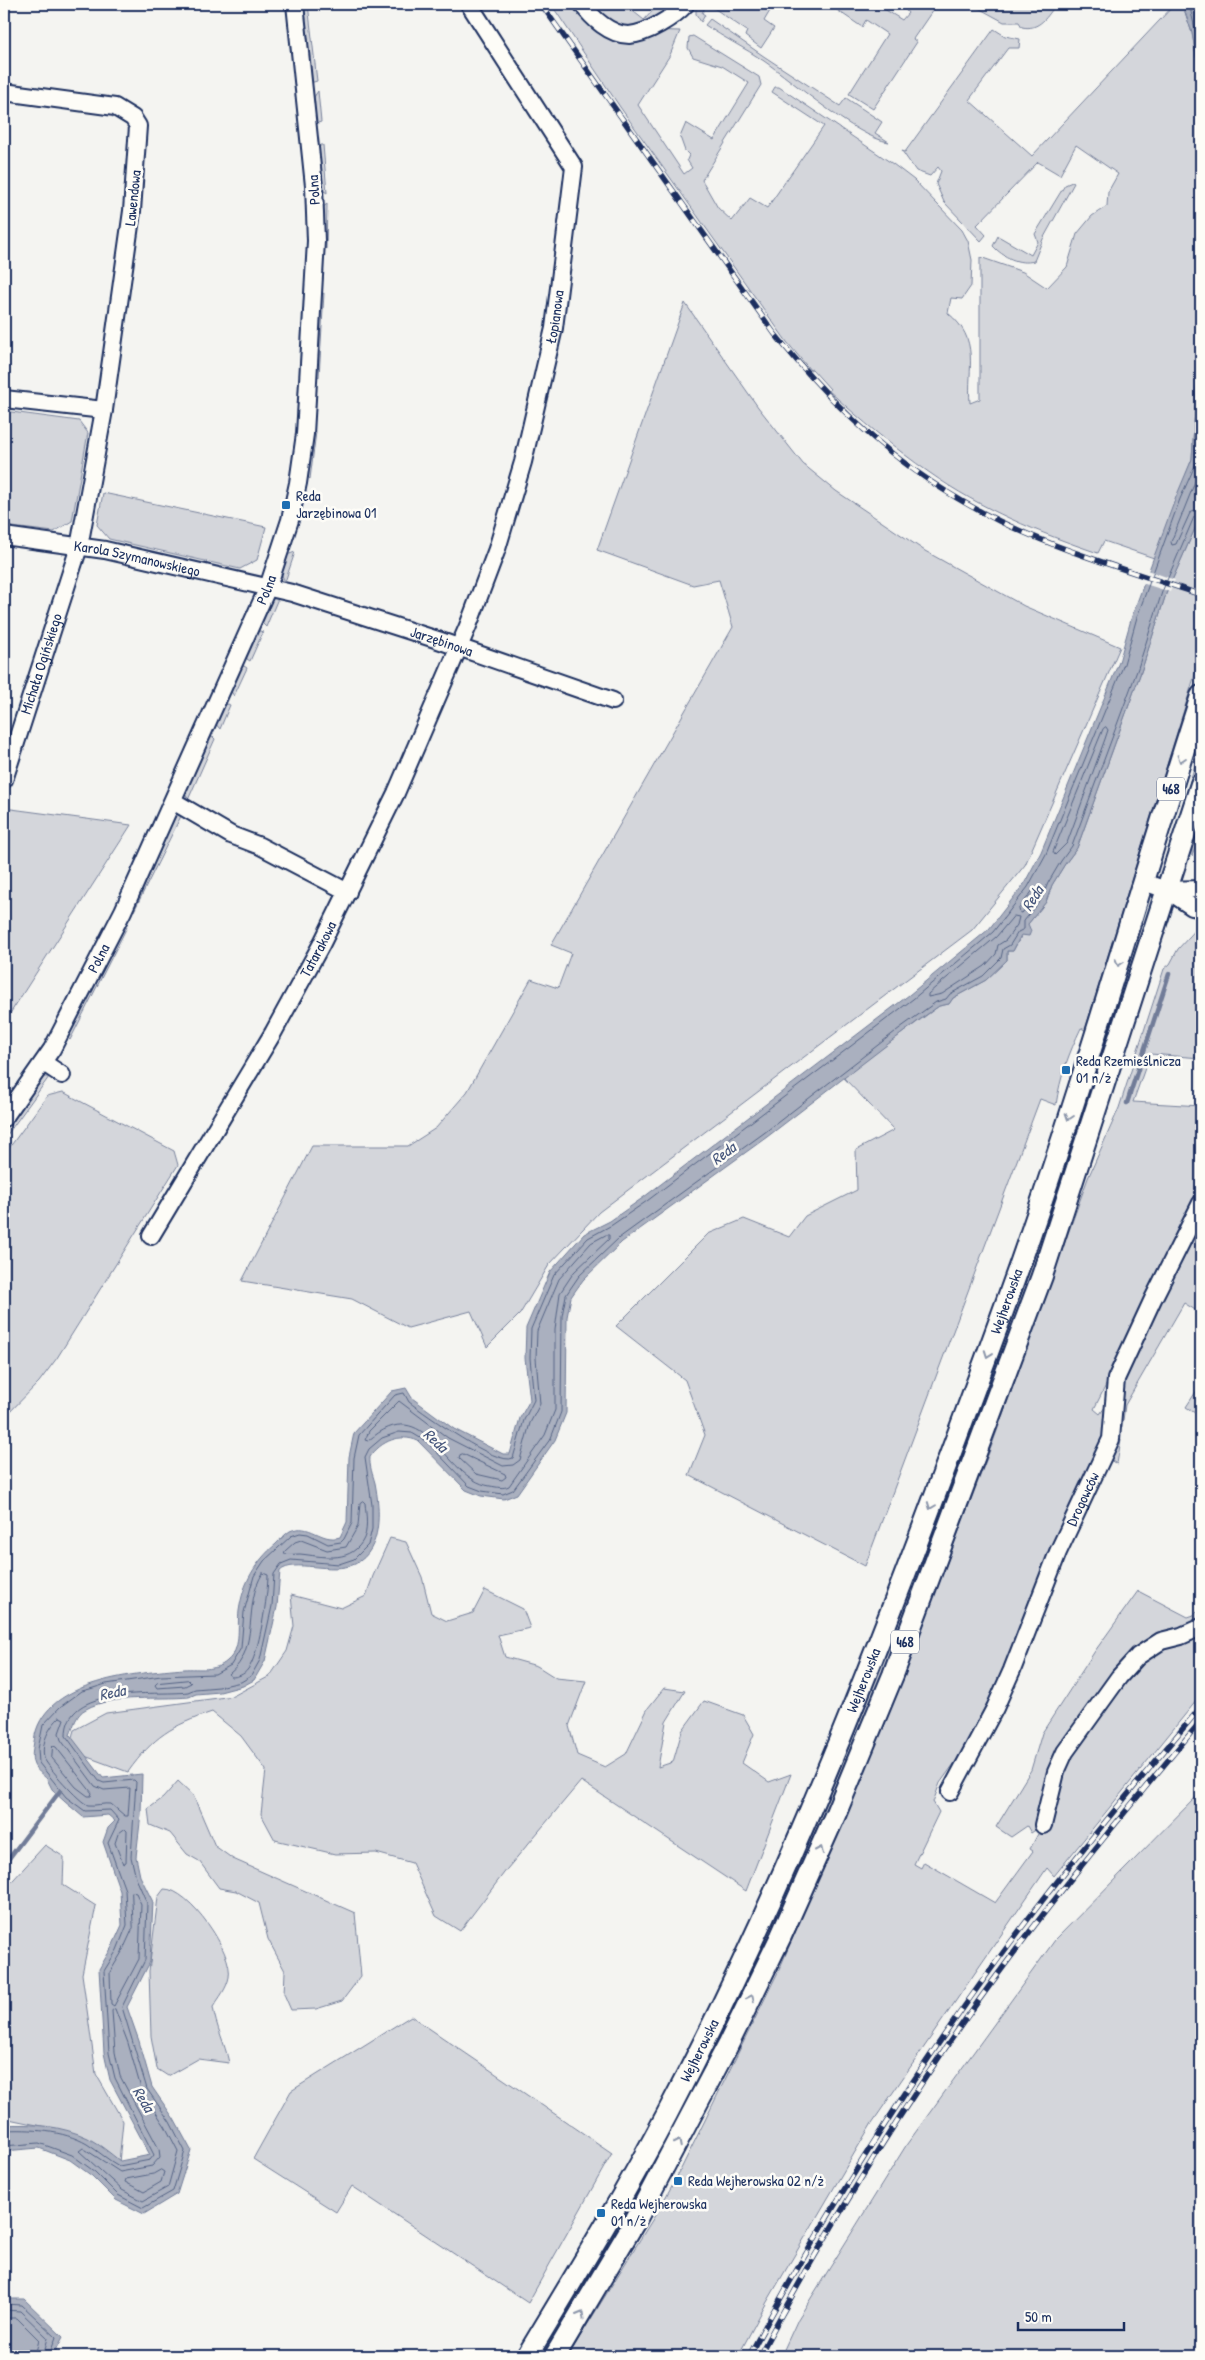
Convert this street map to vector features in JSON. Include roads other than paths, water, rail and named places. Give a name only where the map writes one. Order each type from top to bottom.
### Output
[{"type":"main road","name":"Wejherowska","points":[[527,2356],[646,2152],[690,2069],[780,1881],[871,1665],[969,1407],[1021,1262],[1084,1070],[1201,696]]},
{"type":"main road","name":"Wejherowska","points":[[555,2356],[637,2218],[667,2163],[728,2045],[785,1928],[836,1813],[893,1674],[1042,1276],[1201,784]]},
{"type":"main road","points":[[646,2152],[667,2163]]},
{"type":"street","name":"Polna","points":[[4,1118],[44,1063],[67,1023],[118,921],[268,587],[288,528],[302,460],[316,241],[314,186],[295,4]]},
{"type":"street","name":"Łopianowa","points":[[460,648],[497,549],[523,462],[551,346],[574,180],[574,167],[469,4]]},
{"type":"street","points":[[582,4],[598,21],[612,31],[629,35],[649,29],[681,10]]},
{"type":"street","name":"Lawendowa","points":[[4,92],[115,107],[133,118],[138,126],[132,211],[104,410],[79,547]]},
{"type":"street","points":[[4,399],[104,410]]},
{"type":"street","name":"Karola Szymanowskiego","points":[[4,536],[105,550],[268,587]]},
{"type":"street","name":"Michała Ogińskiego","points":[[4,780],[79,547]]},
{"type":"street","name":"Jarzębinowa","points":[[268,587],[314,599],[612,702]]},
{"type":"street","name":"Tatarakowa","points":[[151,1236],[273,1033],[348,892],[396,793],[460,648]]},
{"type":"street","points":[[173,802],[231,835],[260,846],[348,892]]},
{"type":"street","points":[[1143,882],[1167,890],[1192,907],[1201,908]]},
{"type":"street","points":[[1167,890],[1201,890]]},
{"type":"street","points":[[44,1063],[62,1074]]},
{"type":"street","name":"Drogowców","points":[[950,1792],[996,1708],[1058,1552],[1110,1439],[1116,1379],[1201,1203]]},
{"type":"street","points":[[1043,1825],[1056,1772],[1065,1752],[1119,1677],[1138,1656],[1161,1641],[1181,1636],[1201,1626]]},
{"type":"water","points":[[1186,4],[1201,4],[1201,84],[1192,33],[1185,12]]},
{"type":"water","name":"Reda","points":[[1201,313],[1201,515],[1166,594],[1142,669],[1077,848],[1052,885],[1046,902],[1028,924],[1031,931],[1029,936],[1021,935],[1013,951],[1007,951],[1007,960],[986,980],[953,998],[949,1004],[939,1006],[922,1018],[767,1137],[622,1242],[583,1280],[571,1297],[567,1317],[566,1413],[555,1440],[517,1494],[504,1499],[481,1496],[466,1490],[418,1441],[398,1438],[385,1443],[374,1451],[370,1457],[378,1505],[377,1528],[371,1549],[364,1558],[355,1564],[345,1567],[294,1566],[286,1567],[280,1571],[277,1607],[265,1661],[254,1680],[243,1686],[220,1692],[196,1694],[189,1697],[109,1701],[97,1704],[80,1714],[70,1735],[103,1778],[142,1774],[141,1814],[136,1857],[140,1876],[153,1902],[150,1962],[127,2007],[152,2087],[174,2119],[191,2150],[177,2194],[144,2214],[116,2200],[92,2176],[70,2160],[39,2148],[4,2151],[4,2125],[25,2124],[58,2128],[78,2134],[96,2143],[120,2161],[150,2155],[110,2080],[104,2053],[99,1969],[122,1925],[120,1891],[103,1842],[108,1828],[115,1821],[108,1815],[83,1817],[52,1789],[47,1779],[35,1767],[32,1754],[35,1735],[43,1716],[57,1702],[75,1691],[97,1683],[143,1673],[212,1668],[227,1661],[235,1651],[237,1644],[239,1611],[247,1582],[262,1558],[286,1534],[297,1529],[304,1529],[327,1537],[340,1537],[347,1522],[349,1457],[354,1433],[392,1391],[406,1388],[412,1398],[454,1429],[503,1454],[510,1454],[520,1418],[530,1400],[525,1358],[526,1328],[550,1272],[584,1234],[610,1221],[644,1197],[909,995],[989,929],[1024,884],[1041,852],[1119,662],[1132,616],[1192,459],[1198,360],[1197,341]]},
{"type":"water","points":[[4,2299],[24,2299],[63,2337],[53,2356],[4,2356]]},
{"type":"waterway","points":[[1127,1103],[1169,974]]},
{"type":"waterway","points":[[4,1865],[60,1791]]},
{"type":"railway","points":[[541,4],[774,333],[823,390],[849,416],[904,462],[965,503],[999,521],[1073,552],[1201,595]]},
{"type":"railway","points":[[749,2356],[836,2203],[931,2054],[999,1958],[1072,1862],[1201,1707]]},
{"type":"railway","points":[[759,2356],[807,2269],[884,2141],[967,2017],[1081,1867],[1201,1721]]},
{"type":"place","name":"Reda Jarzębinowa 01","points":[[286,505]]},
{"type":"place","name":"Reda Rzemieślnicza 01 n/ż","points":[[1066,1070]]},
{"type":"place","name":"Reda Wejherowska 02 n/ż","points":[[678,2181]]},
{"type":"place","name":"Reda Wejherowska 01 n/ż","points":[[601,2213]]}]
